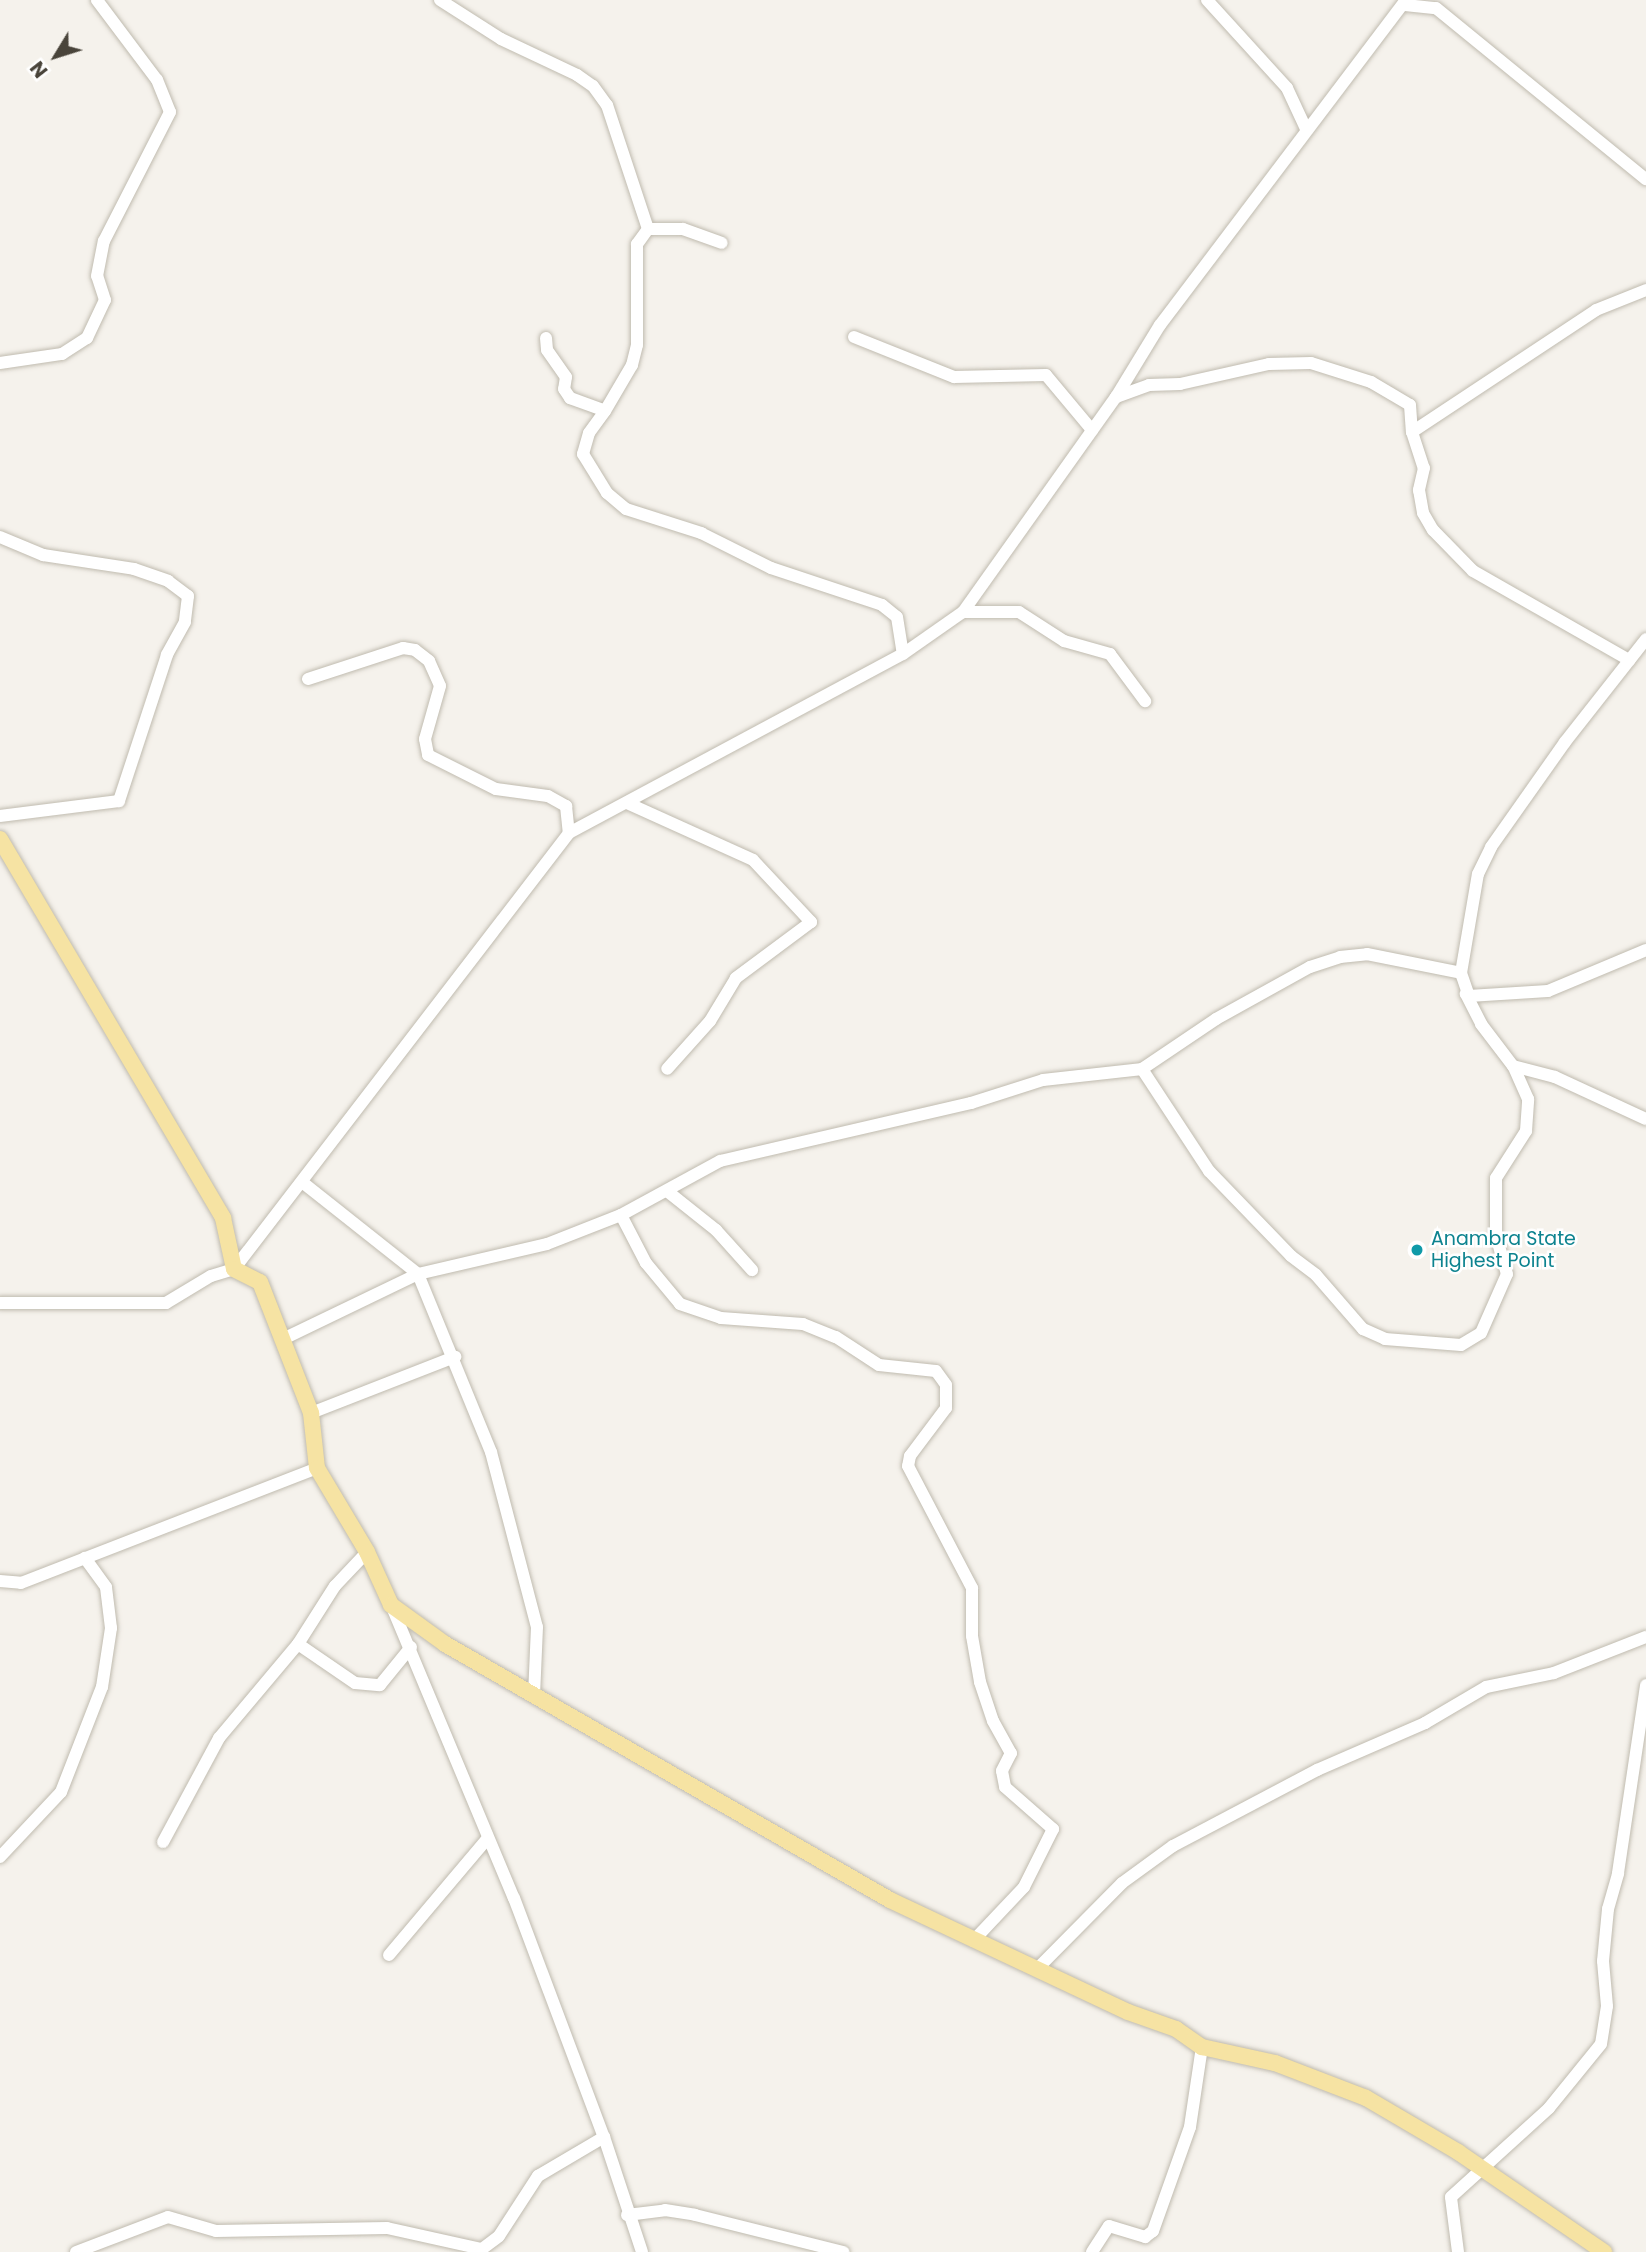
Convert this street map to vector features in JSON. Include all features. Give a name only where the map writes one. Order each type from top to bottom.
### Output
[{"type":"main road","points":[[0,839],[223,1218],[234,1269],[260,1282],[311,1413],[317,1468],[367,1552],[391,1605],[445,1644],[856,1881],[973,1941],[1176,2029],[1202,2047],[1325,2080],[1378,2104],[1484,2169],[1604,2252]]},
{"type":"street","points":[[0,363],[62,354],[87,338],[105,300],[97,276],[104,241],[170,112],[157,80],[96,0]]},
{"type":"street","points":[[440,0],[501,39],[593,86],[607,105],[648,229]]},
{"type":"street","points":[[1207,0],[1287,88],[1306,129]]},
{"type":"street","points":[[0,1303],[166,1303],[211,1276],[234,1269],[569,833],[753,731],[903,654],[963,612],[1116,397],[1160,325],[1306,129],[1406,3],[1436,8],[1456,22],[1578,127],[1646,179]]},
{"type":"street","points":[[648,229],[683,229],[722,243]]},
{"type":"street","points":[[648,229],[638,244],[637,345],[632,365],[589,433],[583,454],[607,493],[626,509],[701,533],[771,568],[882,605],[897,617],[903,654]]},
{"type":"street","points":[[1412,432],[1596,310],[1646,290]]},
{"type":"street","points":[[854,337],[954,377],[1046,375],[1092,430]]},
{"type":"street","points":[[546,338],[547,350],[566,377],[564,389],[570,398],[605,411]]},
{"type":"street","points":[[1116,397],[1149,385],[1180,384],[1258,366],[1311,363],[1371,382],[1404,399],[1413,412],[1412,432],[1424,468],[1419,490],[1423,513],[1433,530],[1473,571],[1629,660]]},
{"type":"street","points":[[0,537],[43,555],[134,569],[168,580],[188,596],[185,622],[167,654],[119,800],[0,816]]},
{"type":"street","points":[[963,612],[1019,612],[1064,640],[1110,654],[1145,701]]},
{"type":"street","points":[[1469,996],[1461,973],[1478,874],[1491,847],[1646,639]]},
{"type":"street","points":[[308,679],[403,648],[415,650],[429,661],[440,686],[425,739],[428,755],[496,789],[557,801],[566,806],[569,833]]},
{"type":"street","points":[[627,803],[752,860],[811,922],[736,978],[710,1021],[667,1069]]},
{"type":"street","points":[[1142,1069],[1209,1171],[1290,1256],[1316,1275],[1363,1329],[1385,1339],[1461,1345],[1481,1334],[1507,1274],[1496,1236],[1496,1178],[1526,1131],[1528,1099],[1513,1066],[1481,1024],[1466,994],[1469,996],[1548,991],[1646,950]]},
{"type":"street","points":[[283,1339],[418,1273],[547,1244],[621,1215],[720,1161],[971,1103],[1043,1080],[1142,1069],[1216,1019],[1310,967],[1340,957],[1367,954],[1461,973]]},
{"type":"street","points":[[1513,1066],[1555,1077],[1646,1119]]},
{"type":"street","points":[[302,1182],[418,1273],[455,1357],[491,1452],[537,1627],[534,1696]]},
{"type":"street","points":[[667,1191],[716,1230],[752,1270]]},
{"type":"street","points":[[621,1215],[646,1264],[680,1304],[721,1318],[803,1324],[836,1336],[879,1365],[936,1371],[946,1385],[946,1408],[909,1456],[908,1465],[972,1588],[972,1636],[980,1682],[993,1721],[1011,1753],[1002,1771],[1005,1787],[1053,1829],[1024,1887],[973,1941]]},
{"type":"street","points":[[311,1413],[455,1357]]},
{"type":"street","points":[[0,1581],[21,1583],[317,1468]]},
{"type":"street","points":[[163,1842],[219,1738],[298,1644],[335,1586],[367,1552]]},
{"type":"street","points":[[0,1857],[61,1792],[102,1687],[111,1628],[106,1587],[85,1558]]},
{"type":"street","points":[[391,1605],[411,1647],[441,1731],[488,1838],[604,2137],[627,2214],[642,2252]]},
{"type":"street","points":[[1037,1969],[1122,1883],[1173,1846],[1306,1776],[1425,1723],[1486,1687],[1554,1673],[1646,1637]]},
{"type":"street","points":[[298,1644],[355,1683],[380,1685],[411,1647]]},
{"type":"street","points":[[1458,2252],[1451,2197],[1549,2108],[1601,2044],[1607,2006],[1603,1961],[1608,1909],[1618,1873],[1646,1685]]},
{"type":"street","points":[[389,1955],[488,1838]]},
{"type":"street","points":[[1092,2252],[1109,2226],[1144,2237],[1153,2231],[1189,2127],[1202,2047]]},
{"type":"street","points":[[76,2252],[144,2222],[168,2217],[216,2231],[387,2228],[423,2233],[474,2249],[489,2248],[538,2176],[604,2137]]},
{"type":"street","points":[[627,2214],[665,2210],[695,2215],[843,2252]]},
{"type":"place","name":"Anambra State Highest Point","points":[[1417,1250]]}]
